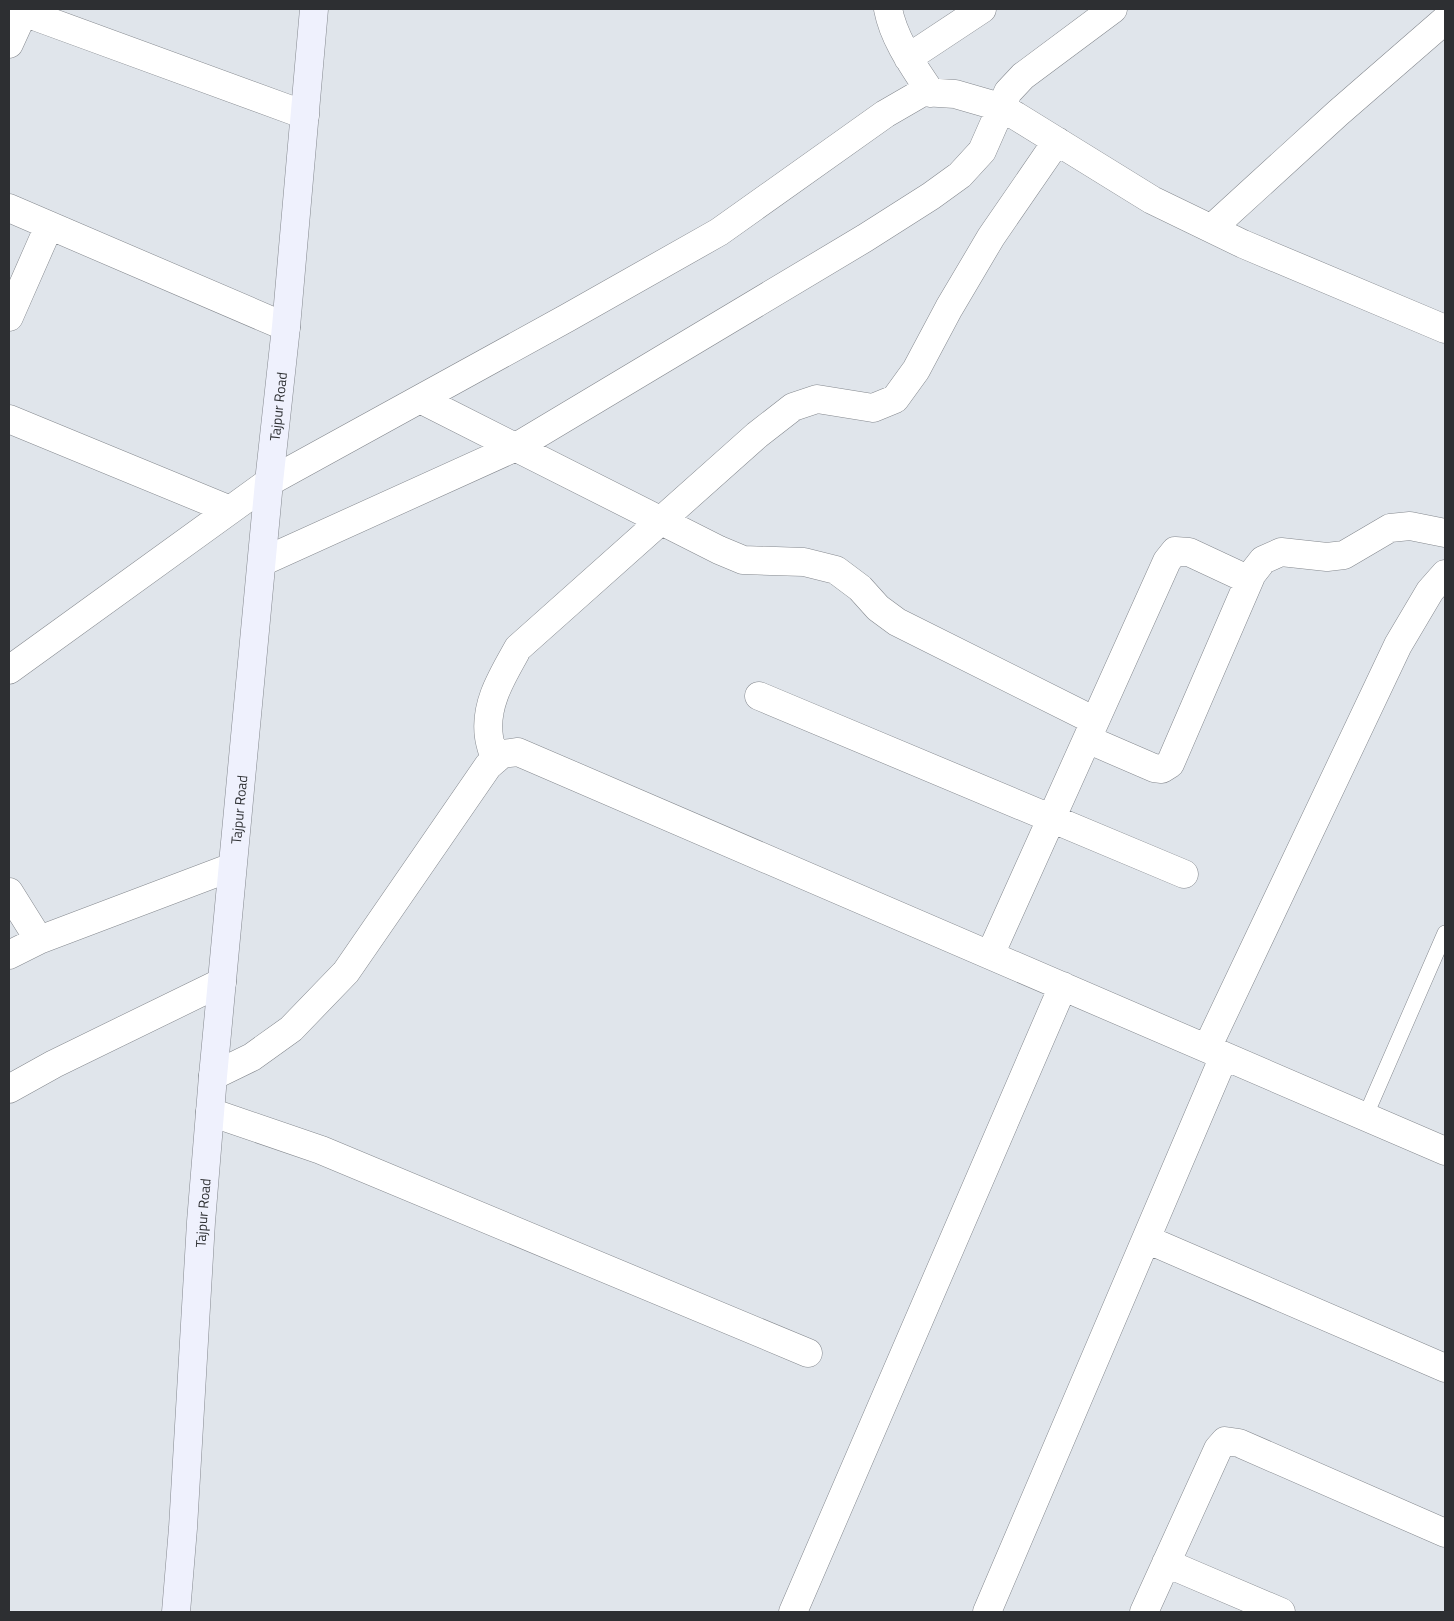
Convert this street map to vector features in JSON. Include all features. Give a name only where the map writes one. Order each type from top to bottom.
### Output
[{"type":"main road","name":"Tajpur Road","points":[[176,1612],[212,1076],[269,482],[286,327],[314,9]]},
{"type":"street","points":[[888,9],[891,22],[908,58],[931,93]]},
{"type":"street","points":[[908,58],[982,9]]},
{"type":"street","points":[[262,562],[516,447],[865,238],[931,196],[960,175],[982,150],[1008,92],[1023,76],[1113,9]]},
{"type":"street","points":[[9,44],[24,11],[305,115]]},
{"type":"street","points":[[1212,228],[1338,113],[1445,20]]},
{"type":"street","points":[[9,670],[269,482],[719,232],[885,114],[923,92],[955,94],[1000,107],[1152,200],[1243,244],[1445,329]]},
{"type":"street","points":[[495,760],[489,736],[489,714],[496,688],[518,648],[660,520],[757,435],[793,407],[817,399],[873,408],[894,398],[916,370],[949,308],[991,237],[1057,141]]},
{"type":"street","points":[[9,208],[286,327]]},
{"type":"street","points":[[9,317],[49,226]]},
{"type":"street","points":[[420,399],[743,560],[804,562],[836,570],[860,588],[878,608],[897,622],[1091,730],[1154,768],[1162,769],[1170,764],[1249,580],[1263,560],[1281,552],[1327,557],[1344,555],[1390,528],[1410,526],[1445,533]]},
{"type":"street","points":[[9,419],[230,510]]},
{"type":"street","points":[[990,955],[1167,561],[1175,551],[1189,552],[1249,580]]},
{"type":"street","points":[[987,1612],[1146,1239],[1215,1052],[1398,645],[1430,591],[1445,574]]},
{"type":"street","points":[[759,696],[1184,874]]},
{"type":"street","points":[[212,1076],[252,1057],[291,1029],[346,972],[488,766],[502,754],[518,752],[1445,1151]]},
{"type":"street","points":[[9,955],[39,940],[232,866]]},
{"type":"street","points":[[9,892],[39,940]]},
{"type":"street","points":[[9,1089],[54,1064],[222,982]]},
{"type":"street","points":[[793,1612],[1063,986]]},
{"type":"street","points":[[210,1112],[321,1150],[808,1353]]},
{"type":"street","points":[[1146,1239],[1445,1368]]},
{"type":"street","points":[[1144,1612],[1218,1448],[1225,1441],[1239,1443],[1445,1533]]},
{"type":"street","points":[[1166,1563],[1281,1612]]},
{"type":"lane","points":[[1365,1117],[1445,933]]}]
